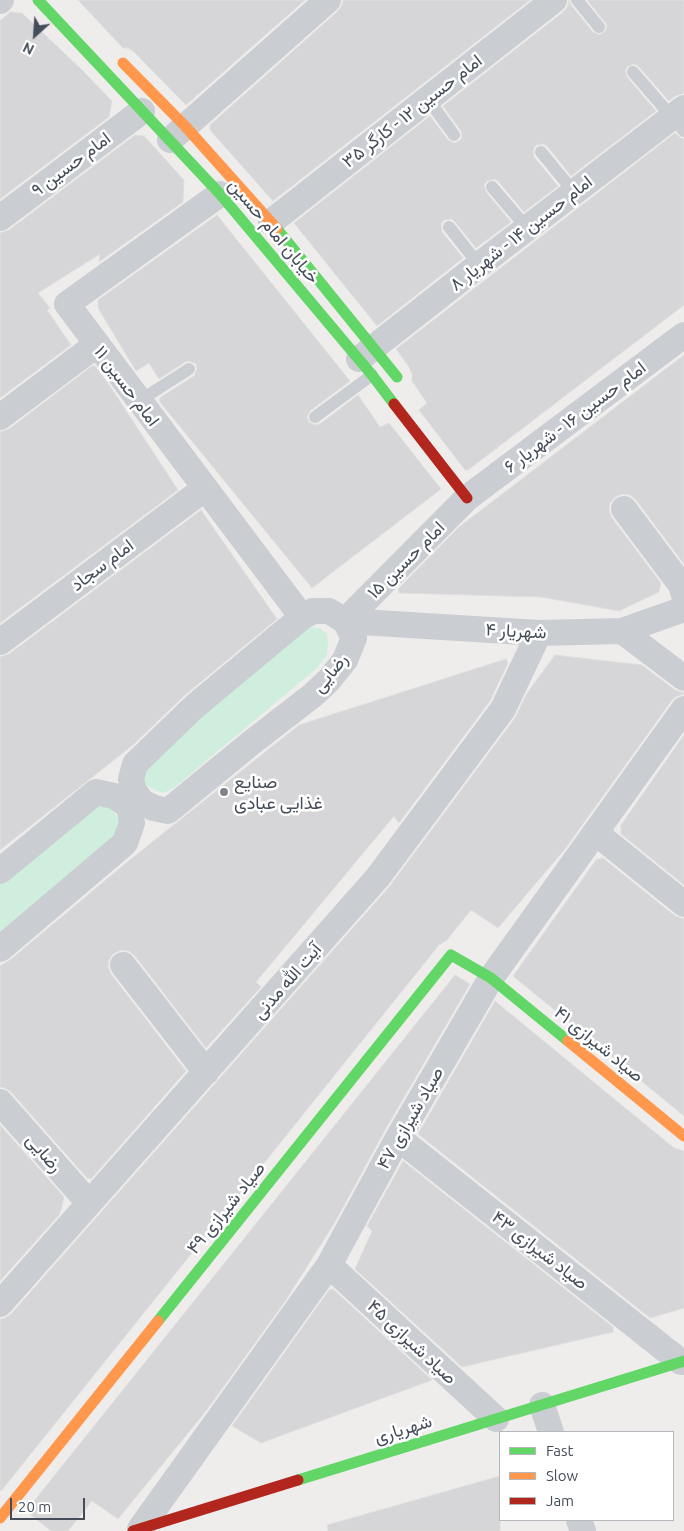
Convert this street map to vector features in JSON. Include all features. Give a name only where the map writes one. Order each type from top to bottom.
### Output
[{"type":"street","name":"خیابان امام حسین","points":[[38,0],[142,111],[178,133],[271,222],[368,360],[404,386]]},
{"type":"street","points":[[178,133],[328,0]]},
{"type":"street","name":"امام حسین ۱۲ - کارگر ۳۵","points":[[271,222],[554,0]]},
{"type":"street","name":"خیابان امام حسین","points":[[117,56],[178,133],[220,194],[368,360],[474,489]]},
{"type":"street","name":"امام حسین ۹","points":[[0,218],[142,111]]},
{"type":"street","name":"امام حسین ۱۴ - شهریار ۸","points":[[368,360],[479,265],[574,192],[680,118]]},
{"type":"street","name":"امام حسین ۱۱","points":[[220,194],[67,304],[204,489],[302,617]]},
{"type":"street","name":"امام حسین ۱۶ - شهریار ۶","points":[[474,489],[684,335]]},
{"type":"street","points":[[0,417],[96,345]]},
{"type":"street","name":"امام سجاد","points":[[0,642],[204,489]]},
{"type":"street","name":"امام حسین ۱۵","points":[[345,621],[474,489]]},
{"type":"street","points":[[624,509],[681,585],[684,595]]},
{"type":"street","points":[[0,872],[96,792],[135,764],[195,706],[302,617],[313,610],[329,611],[345,621]]},
{"type":"street","name":"شهریار ۴","points":[[345,621],[539,633],[622,631],[684,610]]},
{"type":"street","name":"رضایی","points":[[0,948],[125,843],[168,811],[313,695],[329,680],[344,660],[354,638],[345,621]]},
{"type":"street","points":[[622,631],[684,678]]},
{"type":"street","name":"آیت الله مدنی","points":[[0,1304],[378,878],[504,710],[539,633]]},
{"type":"street","name":"صیاد شیرازی ۴۷","points":[[136,1530],[329,1265],[398,1138],[491,978],[684,709]]},
{"type":"street","points":[[135,764],[131,779],[134,790],[142,802],[154,808],[168,811]]},
{"type":"street","points":[[96,792],[114,796],[128,806],[132,823],[125,843]]},
{"type":"street","points":[[596,833],[684,904]]},
{"type":"street","name":"صیاد شیرازی ۴۹","points":[[0,1518],[451,955],[491,978]]},
{"type":"street","points":[[123,965],[206,1072]]},
{"type":"street","name":"صیاد شیرازی ۴۱","points":[[491,978],[684,1136]]},
{"type":"street","name":"رضایی","points":[[0,1102],[89,1203]]},
{"type":"street","name":"صیاد شیرازی ۴۳","points":[[398,1138],[683,1361]]},
{"type":"street","name":"صیاد شیرازی ۴۵","points":[[329,1265],[496,1419]]},
{"type":"street","name":"شهریاری","points":[[136,1530],[683,1361]]},
{"type":"street","points":[[542,1405],[551,1431]]},
{"type":"lane","points":[[577,0],[599,27]]},
{"type":"lane","points":[[633,72],[680,118]]},
{"type":"lane","points":[[428,99],[454,134]]},
{"type":"lane","points":[[541,152],[574,192]]},
{"type":"lane","points":[[492,187],[527,228]]},
{"type":"lane","points":[[449,226],[479,265]]},
{"type":"lane","points":[[315,417],[368,360]]},
{"type":"lane","points":[[139,401],[189,369]]},
{"type":"green space","points":[[304,627],[319,628],[327,634],[327,655],[317,668],[175,787],[164,793],[146,785],[141,775],[141,766]]},
{"type":"green space","points":[[104,803],[112,809],[118,819],[119,828],[115,840],[0,932],[0,881],[94,804]]},
{"type":"building","points":[[78,0],[305,0],[186,105],[134,52],[128,48],[123,48]]},
{"type":"building","points":[[343,0],[530,0],[273,201],[210,130],[210,125],[338,11]]},
{"type":"building","points":[[569,0],[593,32],[600,35],[606,30],[607,25],[587,0],[684,0],[684,93],[675,96],[669,101],[639,67],[635,64],[628,66],[625,70],[627,77],[656,111],[571,176],[547,146],[543,144],[536,145],[533,150],[534,157],[558,186],[524,212],[498,181],[494,179],[487,181],[484,185],[486,192],[511,222],[476,248],[452,219],[444,220],[441,224],[442,232],[463,258],[377,326],[294,223],[430,116],[448,140],[454,143],[459,141],[462,138],[461,131],[443,106],[563,12],[568,6]]},
{"type":"building","points":[[10,12],[22,13],[112,101],[109,117],[0,199],[0,21]]},
{"type":"building","points":[[675,133],[684,139],[684,305],[468,470],[465,470],[419,410],[427,403],[412,381],[409,367],[396,349]]},
{"type":"building","points":[[135,135],[144,136],[184,180],[183,202],[99,262],[100,254],[38,293],[50,308],[47,310],[71,345],[0,398],[0,233],[9,230]]},
{"type":"building","points":[[217,215],[350,381],[310,411],[307,417],[309,422],[315,425],[320,424],[358,395],[380,427],[389,423],[441,489],[312,588],[159,401],[161,397],[194,376],[197,369],[196,364],[189,361],[185,362],[159,379],[149,363],[136,371],[98,308],[98,300]]},
{"type":"building","points":[[684,355],[684,564],[636,500],[630,495],[623,494],[615,497],[610,503],[609,510],[612,518],[661,583],[659,592],[619,611],[541,597],[399,593],[398,589],[459,527]]},
{"type":"building","points":[[92,366],[95,366],[110,386],[178,490],[0,623],[0,432],[9,429]]},
{"type":"building","points":[[201,510],[277,619],[185,695],[133,745],[0,850],[0,657],[9,654]]},
{"type":"building","points":[[555,655],[642,665],[675,690],[684,694],[672,700],[565,849],[498,928],[471,910],[447,940],[439,945],[1,1491],[0,1319],[11,1314],[389,887],[515,718],[527,693]]},
{"type":"building","points":[[506,659],[508,663],[490,701],[399,823],[394,816],[256,982],[261,987],[206,1048],[135,956],[129,951],[121,950],[113,954],[109,960],[108,967],[111,974],[186,1071],[91,1179],[87,1178],[11,1092],[0,1087],[0,966],[10,960],[126,863],[299,725]]},
{"type":"building","points":[[684,735],[684,885],[621,834],[621,825]]},
{"type":"building","points":[[603,858],[675,916],[684,919],[684,1116],[513,976],[596,860]]},
{"type":"building","points":[[455,975],[470,984],[385,1130],[335,1222],[286,1300],[206,1411],[118,1519],[92,1501],[68,1531],[51,1531],[26,1511]]},
{"type":"building","points":[[495,1001],[674,1148],[684,1151],[684,1308],[650,1318],[418,1134]]},
{"type":"building","points":[[0,1125],[64,1197],[60,1214],[0,1281]]},
{"type":"building","points":[[403,1161],[613,1327],[613,1332],[462,1367],[355,1269],[372,1231],[367,1226]]},
{"type":"building","points":[[333,1289],[432,1380],[261,1443],[232,1426],[329,1290]]},
{"type":"building","points":[[499,1476],[500,1531],[328,1531],[327,1525]]},
{"type":"traffic: fast","points":[[38,0],[220,194],[372,375],[394,404]]},
{"type":"traffic: fast","points":[[277,229],[397,377]]},
{"type":"traffic: fast","points":[[158,1321],[451,955],[491,978],[568,1041]]},
{"type":"traffic: fast","points":[[298,1480],[684,1361]]},
{"type":"traffic: slow","points":[[123,63],[185,126],[277,229]]},
{"type":"traffic: slow","points":[[568,1041],[684,1136]]},
{"type":"traffic: slow","points":[[0,1518],[158,1321]]},
{"type":"traffic: jam","points":[[394,404],[467,498]]},
{"type":"traffic: jam","points":[[133,1531],[298,1480]]},
{"type":"place","name":"صنایع غذایی عبادی","points":[[224,792]]}]
